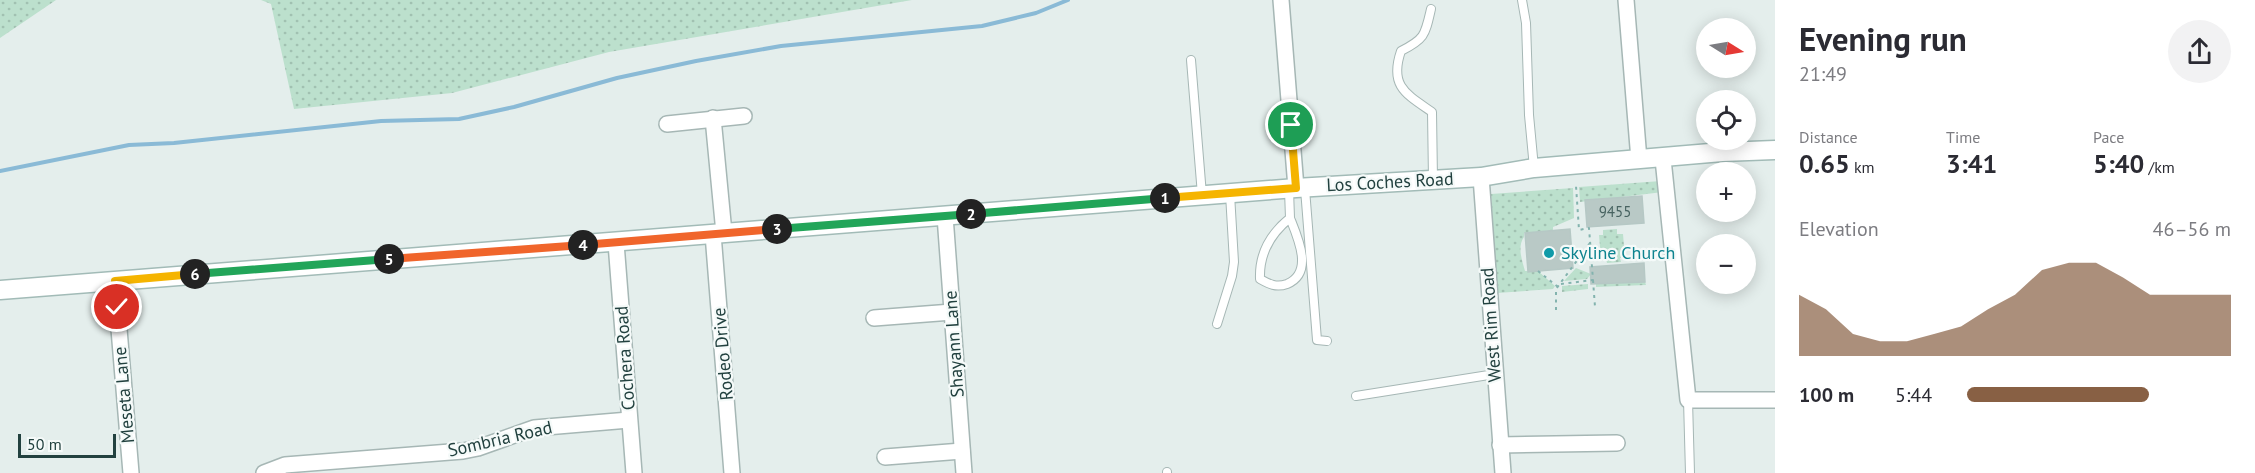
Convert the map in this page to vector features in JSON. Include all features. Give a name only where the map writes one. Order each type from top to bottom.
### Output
[{"type":"main road","name":"Los Coches Road","points":[[0,290],[1202,195],[1481,177],[1534,168],[1663,159],[1722,152],[1775,150]]},
{"type":"street","points":[[1281,0],[1297,188]]},
{"type":"street","points":[[1626,0],[1639,160]]},
{"type":"street","points":[[667,124],[744,116]]},
{"type":"street","name":"Rodeo Drive","points":[[713,118],[732,473]]},
{"type":"street","points":[[1663,159],[1688,400],[1775,400]]},
{"type":"street","name":"West Rim Road","points":[[1481,177],[1503,473]]},
{"type":"street","name":"Shayann Lane","points":[[945,216],[964,473]]},
{"type":"street","name":"Cochera Road","points":[[616,243],[634,473]]},
{"type":"street","name":"Meseta Lane","points":[[115,281],[131,473]]},
{"type":"street","points":[[874,318],[952,312]]},
{"type":"street","name":"Sombria Road","points":[[264,473],[285,465],[463,451],[534,428],[629,420]]},
{"type":"street","points":[[1500,445],[1617,443]]},
{"type":"street","points":[[885,457],[962,451]]},
{"type":"lane","points":[[1522,0],[1526,23],[1529,115],[1534,168]]},
{"type":"lane","points":[[1431,9],[1426,32],[1419,42],[1401,51],[1396,66],[1397,83],[1408,96],[1432,112],[1433,180]]},
{"type":"lane","points":[[1191,60],[1202,195]]},
{"type":"lane","points":[[1290,218],[1280,226],[1262,252],[1260,279],[1271,285],[1283,286],[1301,275],[1299,241],[1290,218],[1297,188]]},
{"type":"lane","points":[[1297,188],[1317,340],[1327,341]]},
{"type":"lane","points":[[1217,324],[1234,262],[1230,193]]},
{"type":"lane","points":[[1356,396],[1495,374]]},
{"type":"lane","points":[[1688,400],[1690,473]]},
{"type":"path","points":[[1576,186],[1579,230],[1589,228],[1595,307]]},
{"type":"path","points":[[1556,310],[1556,290],[1590,243]]},
{"type":"path","points":[[1538,271],[1559,285],[1593,280]]},
{"type":"green space","points":[[0,0],[56,0],[0,38]]},
{"type":"green space","points":[[261,0],[912,0],[609,52],[452,93],[294,109],[271,4]]},
{"type":"green space","points":[[1661,181],[1663,192],[1580,202],[1579,187]]},
{"type":"green space","points":[[1573,188],[1574,218],[1553,227],[1553,231],[1524,233],[1521,245],[1525,271],[1538,271],[1555,286],[1553,289],[1497,293],[1491,194]]},
{"type":"green space","points":[[1617,229],[1617,234],[1623,234],[1625,258],[1620,258],[1621,262],[1607,263],[1606,258],[1601,258],[1599,235],[1603,235],[1603,230]]},
{"type":"green space","points":[[1576,268],[1591,274],[1587,279],[1564,281]]},
{"type":"green space","points":[[1645,282],[1646,285],[1596,287],[1596,284]]},
{"type":"green space","points":[[1588,284],[1588,289],[1562,292],[1562,286]]},
{"type":"building","points":[[1642,196],[1644,223],[1587,227],[1585,200]]},
{"type":"building","name":"Skyline Church","points":[[1570,229],[1573,268],[1528,272],[1525,233]]},
{"type":"building","points":[[1644,263],[1645,282],[1591,284],[1590,267]]},
{"type":"waterway","points":[[0,171],[129,145],[174,143],[381,121],[459,119],[514,107],[617,78],[696,61],[781,46],[982,26],[1036,13],[1068,0]]},
{"type":"place","name":"Skyline Church","points":[[1549,253]]},
{"type":"route","points":[[117,307],[115,281],[1296,188],[1291,125]]}]
